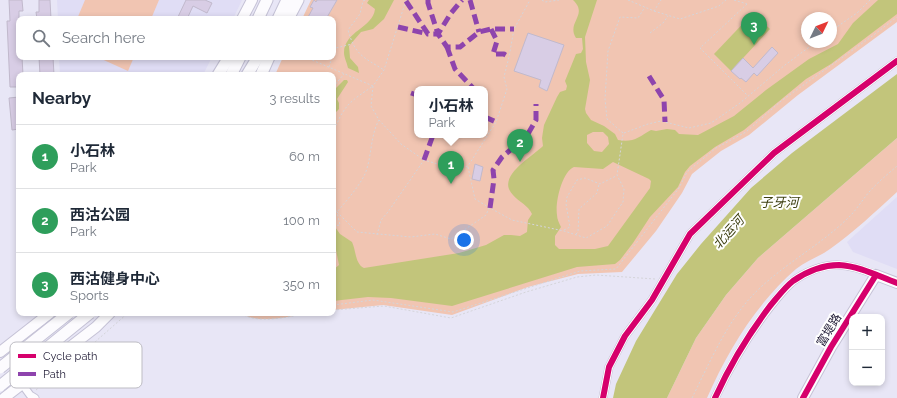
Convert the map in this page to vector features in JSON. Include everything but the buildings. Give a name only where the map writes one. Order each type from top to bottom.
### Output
[{"type":"main road","points":[[244,16],[252,0]]},
{"type":"main road","points":[[259,16],[267,0]]},
{"type":"main road","points":[[280,16],[288,0]]},
{"type":"main road","points":[[290,16],[298,0]]},
{"type":"main road","points":[[215,72],[221,60]]},
{"type":"main road","points":[[220,72],[227,60]]},
{"type":"main road","points":[[232,72],[238,60]]},
{"type":"main road","points":[[249,72],[256,60]]},
{"type":"main road","points":[[257,72],[261,60]]},
{"type":"main road","points":[[262,72],[268,60]]},
{"type":"main road","points":[[876,275],[897,283]]},
{"type":"main road","name":"富堤路","points":[[803,398],[831,347],[876,275]]},
{"type":"main road","points":[[12,342],[46,316]]},
{"type":"main road","points":[[33,342],[65,316]]},
{"type":"main road","points":[[54,342],[86,316]]},
{"type":"main road","points":[[76,342],[96,327],[107,316]]},
{"type":"main road","points":[[30,328],[42,342]]},
{"type":"main road","points":[[0,352],[10,344]]},
{"type":"main road","points":[[0,368],[10,360]]},
{"type":"main road","points":[[0,386],[10,378]]},
{"type":"main road","points":[[4,398],[17,388]]},
{"type":"street","points":[[603,398],[609,367],[625,336],[652,300],[690,234],[774,153],[897,61]]},
{"type":"street","points":[[715,398],[746,340],[774,301],[792,282],[804,274],[816,269],[837,265],[858,269],[876,275]]},
{"type":"street","points":[[25,388],[32,396]]},
{"type":"path","points":[[365,0],[363,1],[360,14],[348,30],[352,44],[360,55],[384,70]]},
{"type":"path","points":[[336,126],[342,113],[350,102],[373,86],[384,70],[406,0]]},
{"type":"path","points":[[488,135],[496,122],[507,89],[504,77],[510,56],[514,29],[530,0]]},
{"type":"path","points":[[542,0],[545,2],[559,0]]},
{"type":"path","points":[[628,0],[654,11],[680,19],[719,6],[726,0]]},
{"type":"path","points":[[654,11],[661,0]]},
{"type":"path","points":[[734,0],[747,4],[700,48],[748,96]]},
{"type":"path","points":[[837,27],[857,13],[870,0]]},
{"type":"path","points":[[623,134],[607,119],[605,99],[608,51],[620,17],[638,18],[645,7]]},
{"type":"path","points":[[650,33],[663,23],[668,16]]},
{"type":"path","points":[[336,305],[373,300],[453,312],[580,271],[616,269],[679,188],[688,172],[716,148],[746,132],[781,101],[897,17]]},
{"type":"path","points":[[336,48],[352,44]]},
{"type":"path","points":[[623,134],[648,124],[661,121],[689,128],[711,123],[748,96],[784,65],[808,48]]},
{"type":"path","points":[[312,60],[373,86]]},
{"type":"path","points":[[329,67],[332,60]]},
{"type":"path","points":[[336,84],[345,74]]},
{"type":"path","points":[[373,86],[371,106],[379,120],[401,144],[424,160],[455,169],[468,166]]},
{"type":"path","points":[[337,212],[352,194],[365,173],[372,146],[374,128],[379,120]]},
{"type":"path","points":[[486,138],[468,166],[475,199],[512,220],[564,230],[586,238],[608,226],[623,202],[624,189],[617,176],[623,134]]},
{"type":"path","points":[[377,235],[382,220],[424,160]]},
{"type":"path","points":[[692,398],[721,340],[741,309],[759,288],[779,270],[828,236],[847,219],[871,190],[897,166]]},
{"type":"path","points":[[575,234],[578,232],[579,209],[597,193],[600,184],[617,176]]},
{"type":"path","points":[[564,230],[570,227],[566,197],[577,180],[585,178],[600,184]]},
{"type":"path","points":[[337,212],[357,232],[411,237],[434,234],[451,239],[486,215],[490,208]]},
{"type":"path","points":[[336,226],[340,225],[337,212]]},
{"type":"path","points":[[336,310],[384,306],[451,318],[577,276],[596,275],[664,280]]},
{"type":"path","points":[[95,342],[125,316]]},
{"type":"path","points":[[246,316],[256,319],[291,316]]},
{"type":"path","points":[[32,396],[41,388]]},
{"type":"shaded area","points":[[57,0],[242,0],[234,16],[58,16]]},
{"type":"shaded area","points":[[85,0],[159,0],[152,16],[78,16]]},
{"type":"shaded area","points":[[311,0],[897,0],[897,22],[798,95],[749,135],[721,151],[692,174],[682,193],[656,231],[622,272],[578,274],[528,287],[452,315],[383,305],[336,310],[336,72],[276,72],[282,60],[336,60],[336,16],[303,16]]},
{"type":"shaded area","points":[[59,60],[210,60],[204,72],[60,72]]},
{"type":"shaded area","points":[[104,60],[133,60],[128,71]]},
{"type":"shaded area","points":[[897,138],[897,192],[848,236],[826,252],[796,269],[768,297],[734,345],[707,398],[667,398],[696,338],[726,295],[758,258]]},
{"type":"shaded area","points":[[897,197],[897,269],[853,252],[847,242]]},
{"type":"shaded area","points":[[246,316],[290,316],[274,319]]},
{"type":"water","points":[[369,0],[394,0],[384,19],[373,29],[361,32],[349,46],[350,58],[358,67],[359,73],[348,68],[344,53],[345,46],[353,34],[369,21],[373,15],[375,9],[367,3]]},
{"type":"water","points":[[573,0],[597,0],[585,37],[586,62],[590,80],[585,109],[586,113],[591,120],[604,126],[615,134],[618,140],[628,141],[636,139],[651,130],[656,131],[667,129],[675,130],[679,134],[698,135],[734,116],[766,90],[809,59],[830,48],[837,48],[837,45],[853,23],[878,0],[897,0],[897,14],[831,64],[806,79],[744,130],[715,147],[690,166],[685,172],[678,187],[650,217],[633,243],[615,264],[577,267],[452,306],[391,298],[368,297],[336,301],[336,268],[339,265],[336,250],[336,228],[340,234],[352,242],[357,260],[364,268],[459,253],[486,245],[504,235],[520,236],[527,232],[528,220],[532,214],[528,208],[513,195],[509,188],[509,181],[517,168],[543,146],[542,138],[544,125],[560,92],[566,90],[567,86],[565,81],[576,54],[581,53],[583,49],[582,38],[576,38],[574,32],[579,10]],"holes":[[[593,132],[603,132],[608,137],[609,144],[602,152],[594,151],[587,143],[587,135]],[[613,162],[651,181],[650,188],[608,246],[595,249],[559,249],[555,245],[555,236],[561,227],[557,216],[558,195],[566,175],[574,167],[603,169]]]},
{"type":"water","points":[[753,13],[770,29],[731,71],[714,54]]},
{"type":"water","name":"子牙河","points":[[897,74],[897,138],[758,258],[726,295],[696,338],[667,398],[613,398],[616,384],[636,341],[677,274],[701,244],[751,188],[792,153]]},
{"type":"water","points":[[344,80],[347,80],[348,82],[337,99],[339,109],[336,112],[336,88]]},
{"type":"marked path","points":[[428,0],[438,34],[447,47],[460,47],[479,32],[491,29],[514,29]]},
{"type":"marked path","points":[[406,1],[428,34],[438,34],[451,13],[462,0]]},
{"type":"marked path","points":[[470,0],[479,32]]},
{"type":"marked path","points":[[398,27],[428,34]]},
{"type":"marked path","points":[[491,29],[497,41],[493,54],[504,54],[509,57]]},
{"type":"marked path","points":[[447,47],[455,69],[471,86]]},
{"type":"marked path","points":[[649,76],[664,100],[665,122]]},
{"type":"marked path","points":[[490,208],[494,179],[493,170],[502,157],[514,147],[522,144],[536,120],[536,104]]},
{"type":"marked path","points":[[488,118],[496,122]]},
{"type":"marked path","points":[[424,160],[432,138]]},
{"type":"cycle path","points":[[603,398],[609,367],[625,336],[652,300],[690,234],[774,153],[897,61]]},
{"type":"cycle path","points":[[715,398],[733,362],[754,328],[781,293],[798,278],[820,268],[839,265],[861,269],[897,283]]},
{"type":"cycle path","points":[[803,398],[831,347],[876,275]]},
{"type":"place","name":"西沽健身中心","points":[[754,45]]},
{"type":"place","name":"西沽公园","points":[[520,162]]},
{"type":"place","name":"小石林","points":[[451,184]]},
{"type":"water label","name":"北运河","points":[[728,232]]}]
